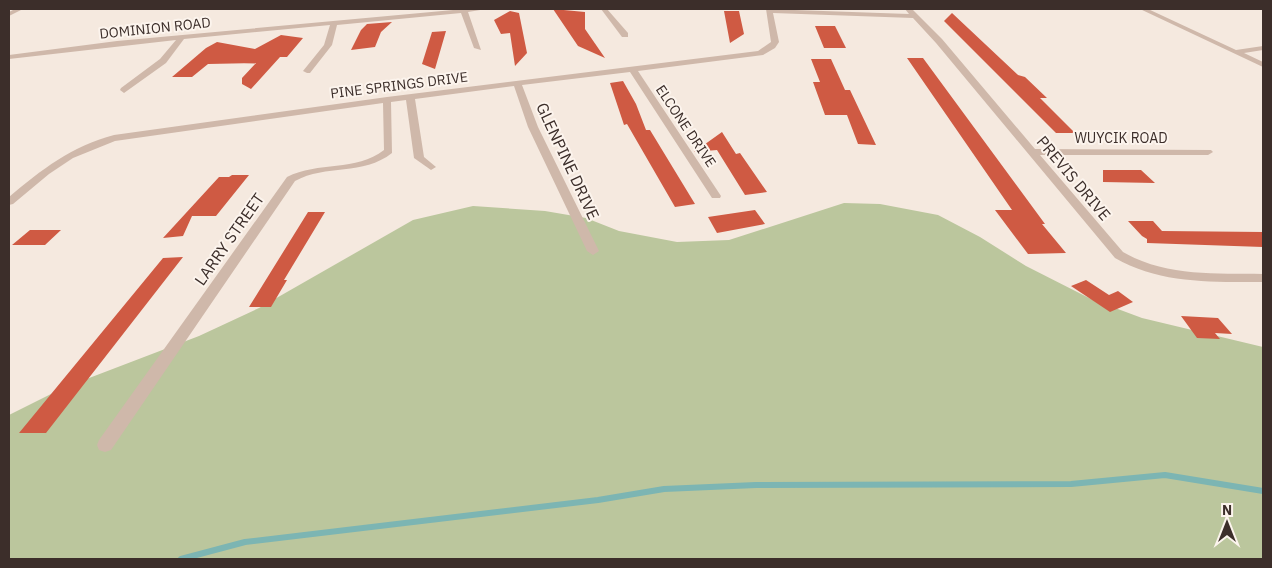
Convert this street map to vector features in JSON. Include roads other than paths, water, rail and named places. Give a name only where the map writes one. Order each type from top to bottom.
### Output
[{"type":"street","points":[[9,14],[20,9]]},
{"type":"street","name":"DOMINION ROAD","points":[[9,57],[180,38],[483,9]]},
{"type":"street","points":[[604,9],[625,35]]},
{"type":"street","points":[[1143,9],[1263,65]]},
{"type":"street","points":[[464,10],[478,48]]},
{"type":"street","points":[[769,10],[911,12]]},
{"type":"street","name":"PINE SPRINGS DRIVE","points":[[9,202],[61,159],[98,142],[387,100],[745,56],[768,50],[774,42],[769,10]]},
{"type":"street","name":"PREVIS DRIVE","points":[[911,12],[939,41],[1119,255],[1128,262],[1164,274],[1263,278]]},
{"type":"street","points":[[307,70],[328,45],[334,23]]},
{"type":"street","points":[[124,90],[163,60],[180,38]]},
{"type":"street","points":[[1235,52],[1263,48]]},
{"type":"street","name":"ELCONE DRIVE","points":[[633,70],[716,196]]},
{"type":"street","name":"GLENPINE DRIVE","points":[[517,83],[533,127],[593,251]]},
{"type":"street","points":[[410,97],[419,158],[431,167]]},
{"type":"street","name":"LARRY STREET","points":[[105,445],[291,179],[306,172],[372,162],[383,157],[389,151],[387,100]]},
{"type":"street","name":"WUYCIK ROAD","points":[[1033,152],[1208,152]]},
{"type":"waterway","points":[[181,559],[245,542],[598,500],[664,489],[756,485],[1071,484],[1165,475],[1263,491]]}]
